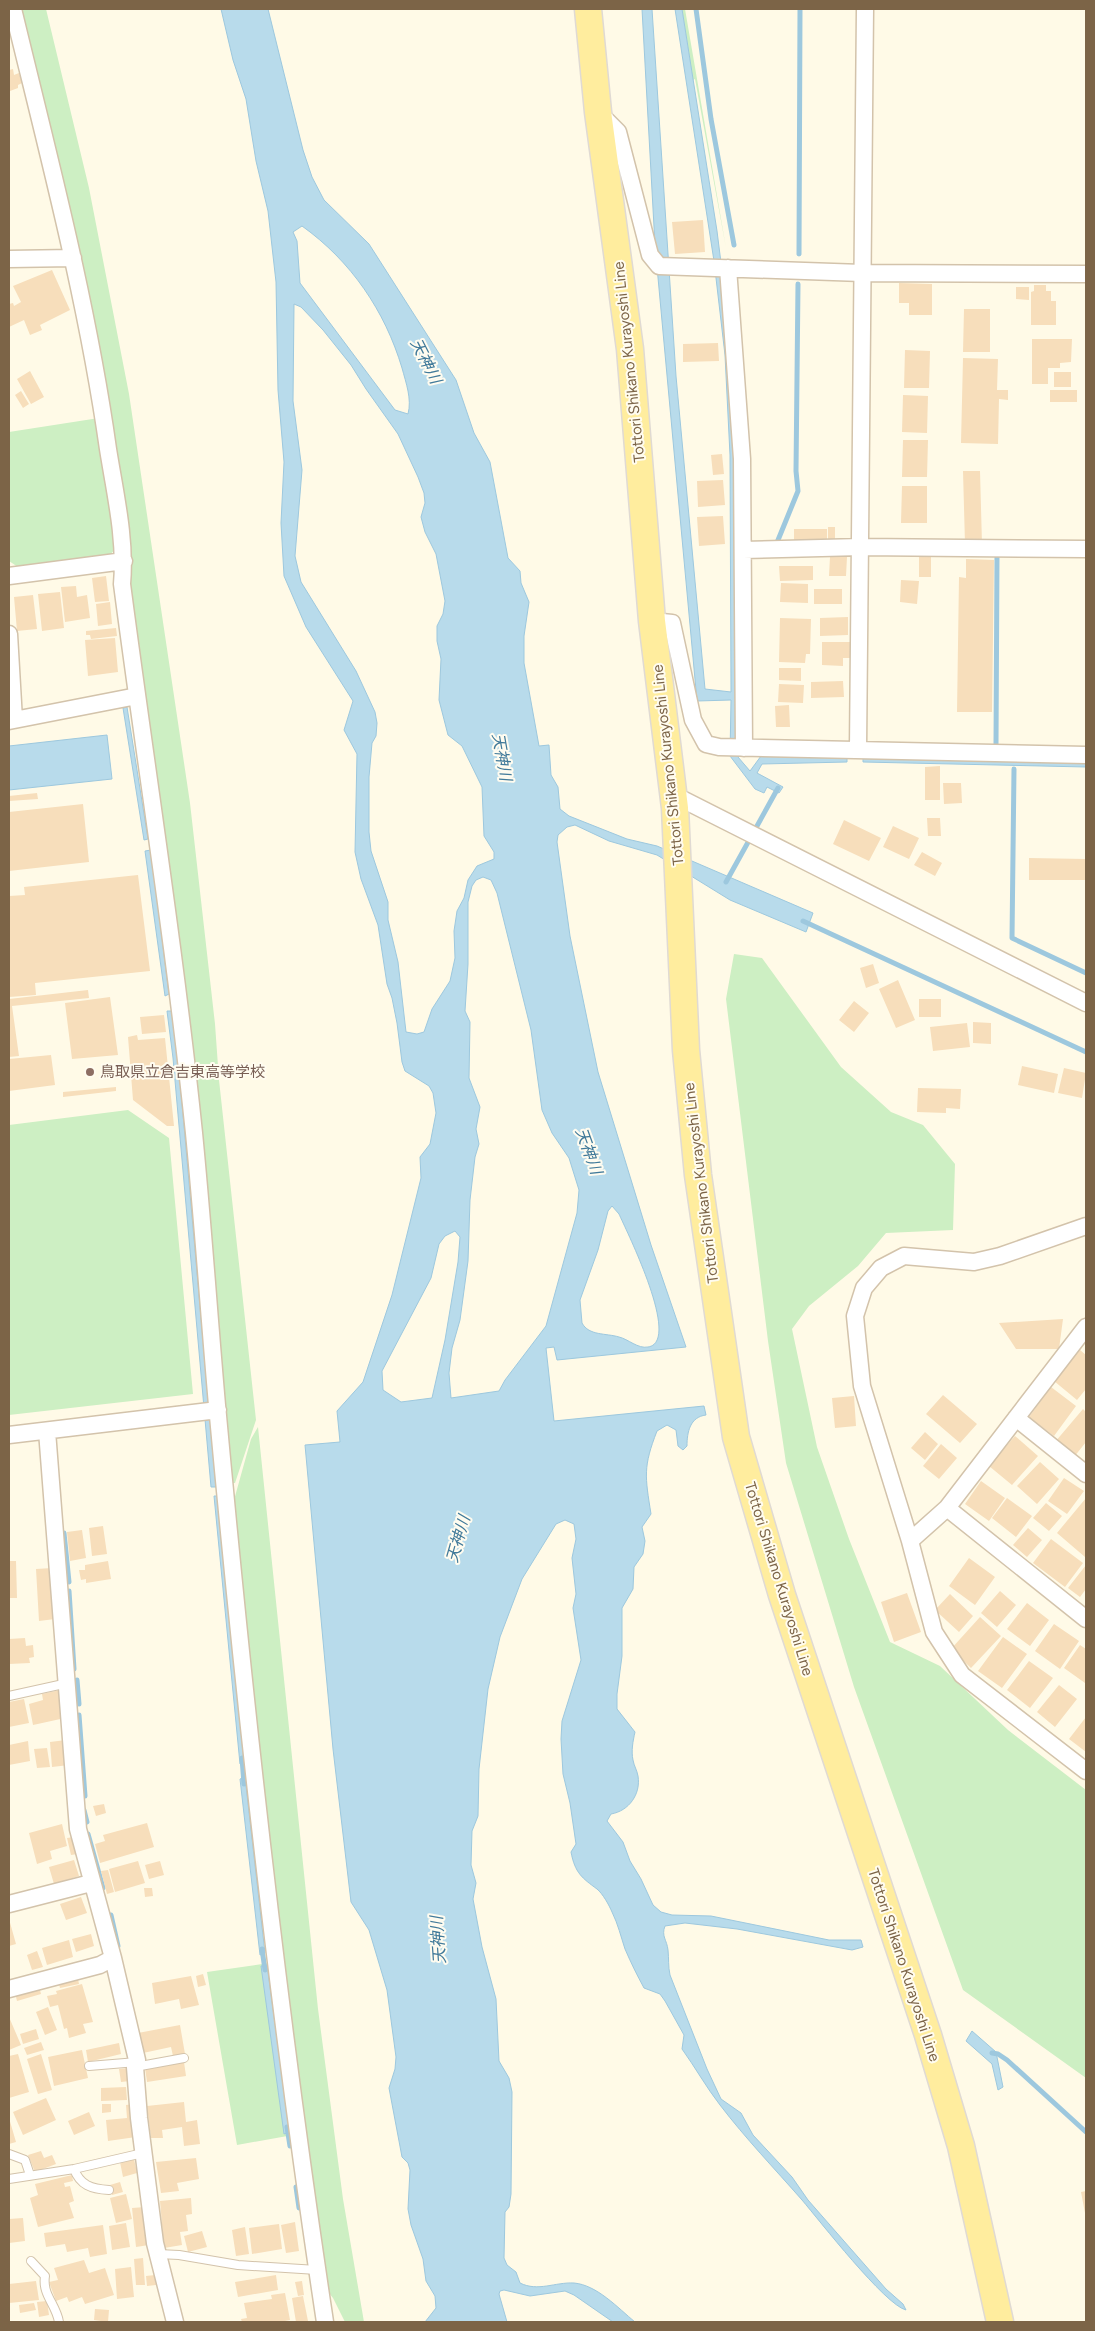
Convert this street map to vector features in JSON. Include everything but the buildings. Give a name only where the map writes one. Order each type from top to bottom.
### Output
[{"type":"main road","name":"Tottori Shikano Kurayoshi Line","points":[[588,9],[598,112],[630,349],[652,621],[675,801],[686,1050],[697,1166],[736,1437],[782,1595],[928,2035],[956,2128],[981,2230],[1000,2322]]},
{"type":"street","points":[[13,9],[73,258],[104,420],[124,561],[122,584],[136,696],[160,854],[194,1132],[218,1410],[255,1777],[278,1980],[325,2322]]},
{"type":"street","points":[[858,750],[866,9]]},
{"type":"street","points":[[598,112],[618,132],[650,255],[659,266],[862,273],[1086,274]]},
{"type":"street","points":[[9,258],[73,258]]},
{"type":"street","points":[[728,268],[738,389],[743,550],[744,748]]},
{"type":"street","points":[[743,550],[861,547],[1086,549]]},
{"type":"street","points":[[9,576],[124,561]]},
{"type":"street","points":[[652,621],[672,623],[693,720],[706,744],[719,748],[1086,755]]},
{"type":"street","points":[[9,634],[11,721],[136,696]]},
{"type":"street","points":[[675,801],[1086,1003]]},
{"type":"street","points":[[1086,1226],[1000,1256],[974,1262],[904,1256],[880,1268],[864,1288],[855,1316],[862,1386],[910,1541],[934,1632],[962,1675],[1086,1771]]},
{"type":"street","points":[[910,1541],[947,1508],[1085,1330]]},
{"type":"street","points":[[9,1435],[218,1410]]},
{"type":"street","points":[[1016,1418],[1086,1474]]},
{"type":"street","points":[[47,1431],[78,1829],[113,1958],[136,2065],[143,2153],[158,2254],[175,2322]]},
{"type":"street","points":[[947,1508],[1086,1619]]},
{"type":"street","points":[[9,1904],[91,1882]]},
{"type":"street","points":[[9,1989],[100,1965],[113,1958]]},
{"type":"lane","points":[[9,1696],[68,1682]]},
{"type":"lane","points":[[89,2066],[136,2065],[184,2058]]},
{"type":"lane","points":[[9,2179],[74,2169],[143,2153]]},
{"type":"lane","points":[[9,2154],[25,2160],[30,2175]]},
{"type":"lane","points":[[74,2169],[78,2179],[85,2185],[109,2190]]},
{"type":"lane","points":[[158,2254],[179,2255],[238,2265],[317,2270]]},
{"type":"lane","points":[[31,2262],[44,2276],[43,2287],[58,2315],[59,2322]]},
{"type":"green space","points":[[19,9],[46,9],[89,188],[129,394],[190,803],[256,1420],[235,1483],[233,1483],[202,1153],[131,599]]},
{"type":"green space","points":[[682,9],[685,9],[726,248],[695,79],[693,80]]},
{"type":"green space","points":[[99,418],[117,547],[109,556],[18,567],[9,561],[9,432]]},
{"type":"green space","points":[[734,954],[762,958],[841,1067],[891,1112],[923,1125],[955,1164],[953,1230],[886,1233],[858,1266],[809,1306],[792,1329],[817,1447],[849,1539],[890,1642],[940,1666],[1008,1730],[1086,1790],[1086,2078],[963,1990],[854,1687],[786,1463],[768,1341],[726,999]]},
{"type":"green space","points":[[128,1110],[169,1138],[193,1394],[9,1415],[9,1125]]},
{"type":"green space","points":[[258,1427],[318,2009],[343,2199],[364,2322],[345,2322],[333,2298],[325,2288],[309,2176],[262,1782],[234,1500],[251,1439]]},
{"type":"green space","points":[[269,1963],[293,2135],[237,2145],[207,1972]]},
{"type":"water","name":"天神川","points":[[221,9],[268,9],[303,150],[312,177],[324,200],[369,244],[456,380],[474,433],[490,462],[508,558],[520,571],[521,583],[529,602],[524,636],[524,663],[539,746],[549,745],[551,775],[558,787],[560,809],[569,816],[627,839],[657,846],[813,913],[806,932],[730,900],[657,855],[609,841],[575,825],[567,827],[558,835],[557,842],[570,936],[598,1072],[651,1245],[686,1347],[557,1360],[554,1347],[546,1348],[554,1421],[704,1406],[706,1415],[693,1422],[689,1431],[687,1446],[683,1450],[678,1446],[676,1430],[667,1425],[657,1431],[649,1454],[646,1472],[651,1514],[642,1527],[645,1541],[643,1554],[634,1567],[633,1589],[622,1608],[622,1656],[617,1694],[617,1709],[635,1732],[632,1753],[638,1776],[638,1789],[632,1801],[623,1809],[611,1814],[607,1821],[623,1842],[630,1861],[653,1905],[661,1912],[672,1915],[711,1916],[829,1940],[861,1940],[863,1947],[852,1950],[737,1929],[685,1923],[665,1926],[664,1933],[668,1950],[670,1975],[707,2069],[721,2099],[741,2113],[753,2135],[792,2177],[808,2200],[886,2289],[903,2304],[906,2310],[896,2305],[868,2278],[740,2130],[715,2098],[682,2049],[684,2035],[665,2001],[660,1994],[644,1988],[625,1949],[616,1921],[606,1900],[577,1870],[571,1852],[576,1844],[570,1803],[563,1774],[561,1739],[562,1721],[581,1660],[573,1608],[576,1594],[572,1558],[576,1539],[574,1524],[565,1520],[556,1524],[522,1579],[500,1637],[488,1689],[479,1769],[478,1816],[472,1831],[471,1865],[476,1883],[473,1899],[482,1947],[496,1999],[499,2061],[509,2078],[512,2092],[511,2194],[509,2207],[505,2212],[504,2258],[507,2265],[516,2272],[520,2283],[533,2287],[567,2283],[583,2285],[607,2298],[635,2322],[613,2322],[574,2295],[565,2291],[530,2296],[504,2290],[500,2291],[499,2294],[507,2322],[425,2322],[436,2308],[435,2296],[426,2281],[423,2259],[411,2225],[408,2209],[410,2170],[408,2163],[402,2157],[389,2088],[395,2069],[396,2057],[387,1990],[369,1930],[351,1902],[333,1749],[305,1445],[340,1442],[337,1411],[363,1382],[392,1295],[421,1178],[420,1157],[430,1144],[436,1113],[433,1093],[429,1086],[405,1071],[402,1062],[397,1023],[387,984],[378,925],[361,879],[355,852],[357,754],[344,730],[353,701],[306,627],[284,576],[281,523],[284,462],[278,390],[276,282],[268,211],[256,161],[246,99],[233,60]],"holes":[[[302,226],[320,240],[351,271],[376,307],[395,347],[402,368],[409,397],[408,414],[395,410],[300,283],[297,241],[293,232]],[[294,304],[301,307],[323,330],[351,365],[398,434],[418,477],[424,493],[425,503],[421,517],[425,532],[436,554],[445,601],[443,614],[437,626],[437,641],[441,659],[439,700],[448,735],[462,746],[482,787],[484,836],[494,852],[494,859],[477,866],[468,880],[464,898],[457,911],[454,931],[455,958],[450,981],[432,1009],[424,1032],[417,1034],[406,1032],[398,962],[388,920],[388,902],[371,851],[369,777],[372,743],[376,736],[377,723],[375,712],[356,671],[301,582],[295,556],[302,470],[293,401]],[[483,877],[491,880],[497,893],[531,1030],[542,1110],[552,1133],[569,1158],[579,1190],[577,1213],[546,1326],[505,1380],[499,1391],[451,1398],[449,1373],[452,1348],[460,1320],[468,1261],[470,1200],[475,1157],[479,1144],[476,1129],[480,1107],[469,1078],[470,1022],[465,1011],[468,964],[468,902],[472,886],[476,880]],[[612,1206],[619,1214],[632,1242],[656,1307],[659,1327],[657,1341],[648,1347],[641,1347],[619,1337],[593,1332],[582,1323],[580,1300],[598,1250],[608,1211]],[[455,1231],[460,1237],[458,1262],[445,1340],[432,1398],[401,1402],[383,1390],[382,1371],[431,1278],[439,1244],[445,1236]]]},
{"type":"water","points":[[642,9],[652,9],[676,376],[705,689],[731,692],[730,455],[725,355],[714,261],[675,9],[682,9],[717,231],[732,350],[738,757],[750,771],[761,756],[847,757],[847,762],[762,764],[757,773],[783,787],[779,793],[767,787],[764,793],[755,789],[730,756],[731,700],[697,701],[655,245]]},
{"type":"water","points":[[127,707],[148,839],[144,840],[123,708]]},
{"type":"water","points":[[107,735],[112,779],[9,790],[9,746]]},
{"type":"water","points":[[863,757],[1086,762],[1086,767],[863,762]]},
{"type":"water","points":[[151,850],[169,994],[165,996],[145,851]]},
{"type":"water","points":[[167,1011],[172,1011],[178,1058],[216,1487],[211,1487],[173,1058]]},
{"type":"water","points":[[214,1496],[219,1496],[244,1763],[240,1764]]},
{"type":"water","points":[[245,1777],[265,1953],[260,1955],[240,1779]]},
{"type":"water","points":[[267,1965],[290,2132],[284,2134],[261,1966]]},
{"type":"water","points":[[972,2031],[996,2052],[1003,2087],[998,2090],[992,2064],[966,2041]]},
{"type":"waterway","points":[[696,9],[711,119],[734,245]]},
{"type":"waterway","points":[[799,254],[800,9]]},
{"type":"waterway","points":[[776,545],[798,491],[796,471],[798,284]]},
{"type":"waterway","points":[[996,744],[997,555]]},
{"type":"waterway","points":[[1014,769],[1012,938],[1086,973]]},
{"type":"waterway","points":[[726,882],[778,788]]},
{"type":"waterway","points":[[803,921],[1086,1052]]},
{"type":"waterway","points":[[64,1533],[69,1582]]},
{"type":"waterway","points":[[69,1591],[74,1669]]},
{"type":"waterway","points":[[77,1680],[79,1704]]},
{"type":"waterway","points":[[79,1715],[85,1796]]},
{"type":"waterway","points":[[242,1758],[244,1784]]},
{"type":"waterway","points":[[84,1810],[87,1822]]},
{"type":"waterway","points":[[88,1834],[103,1888]]},
{"type":"waterway","points":[[111,1915],[118,1946]]},
{"type":"waterway","points":[[262,1949],[265,1970]]},
{"type":"waterway","points":[[992,2053],[998,2054],[1007,2060],[1086,2132]]},
{"type":"waterway","points":[[287,2127],[290,2146]]},
{"type":"waterway","points":[[296,2187],[299,2208]]},
{"type":"place","name":"鳥取県立倉吉東高等学校","points":[[90,1072]]}]
